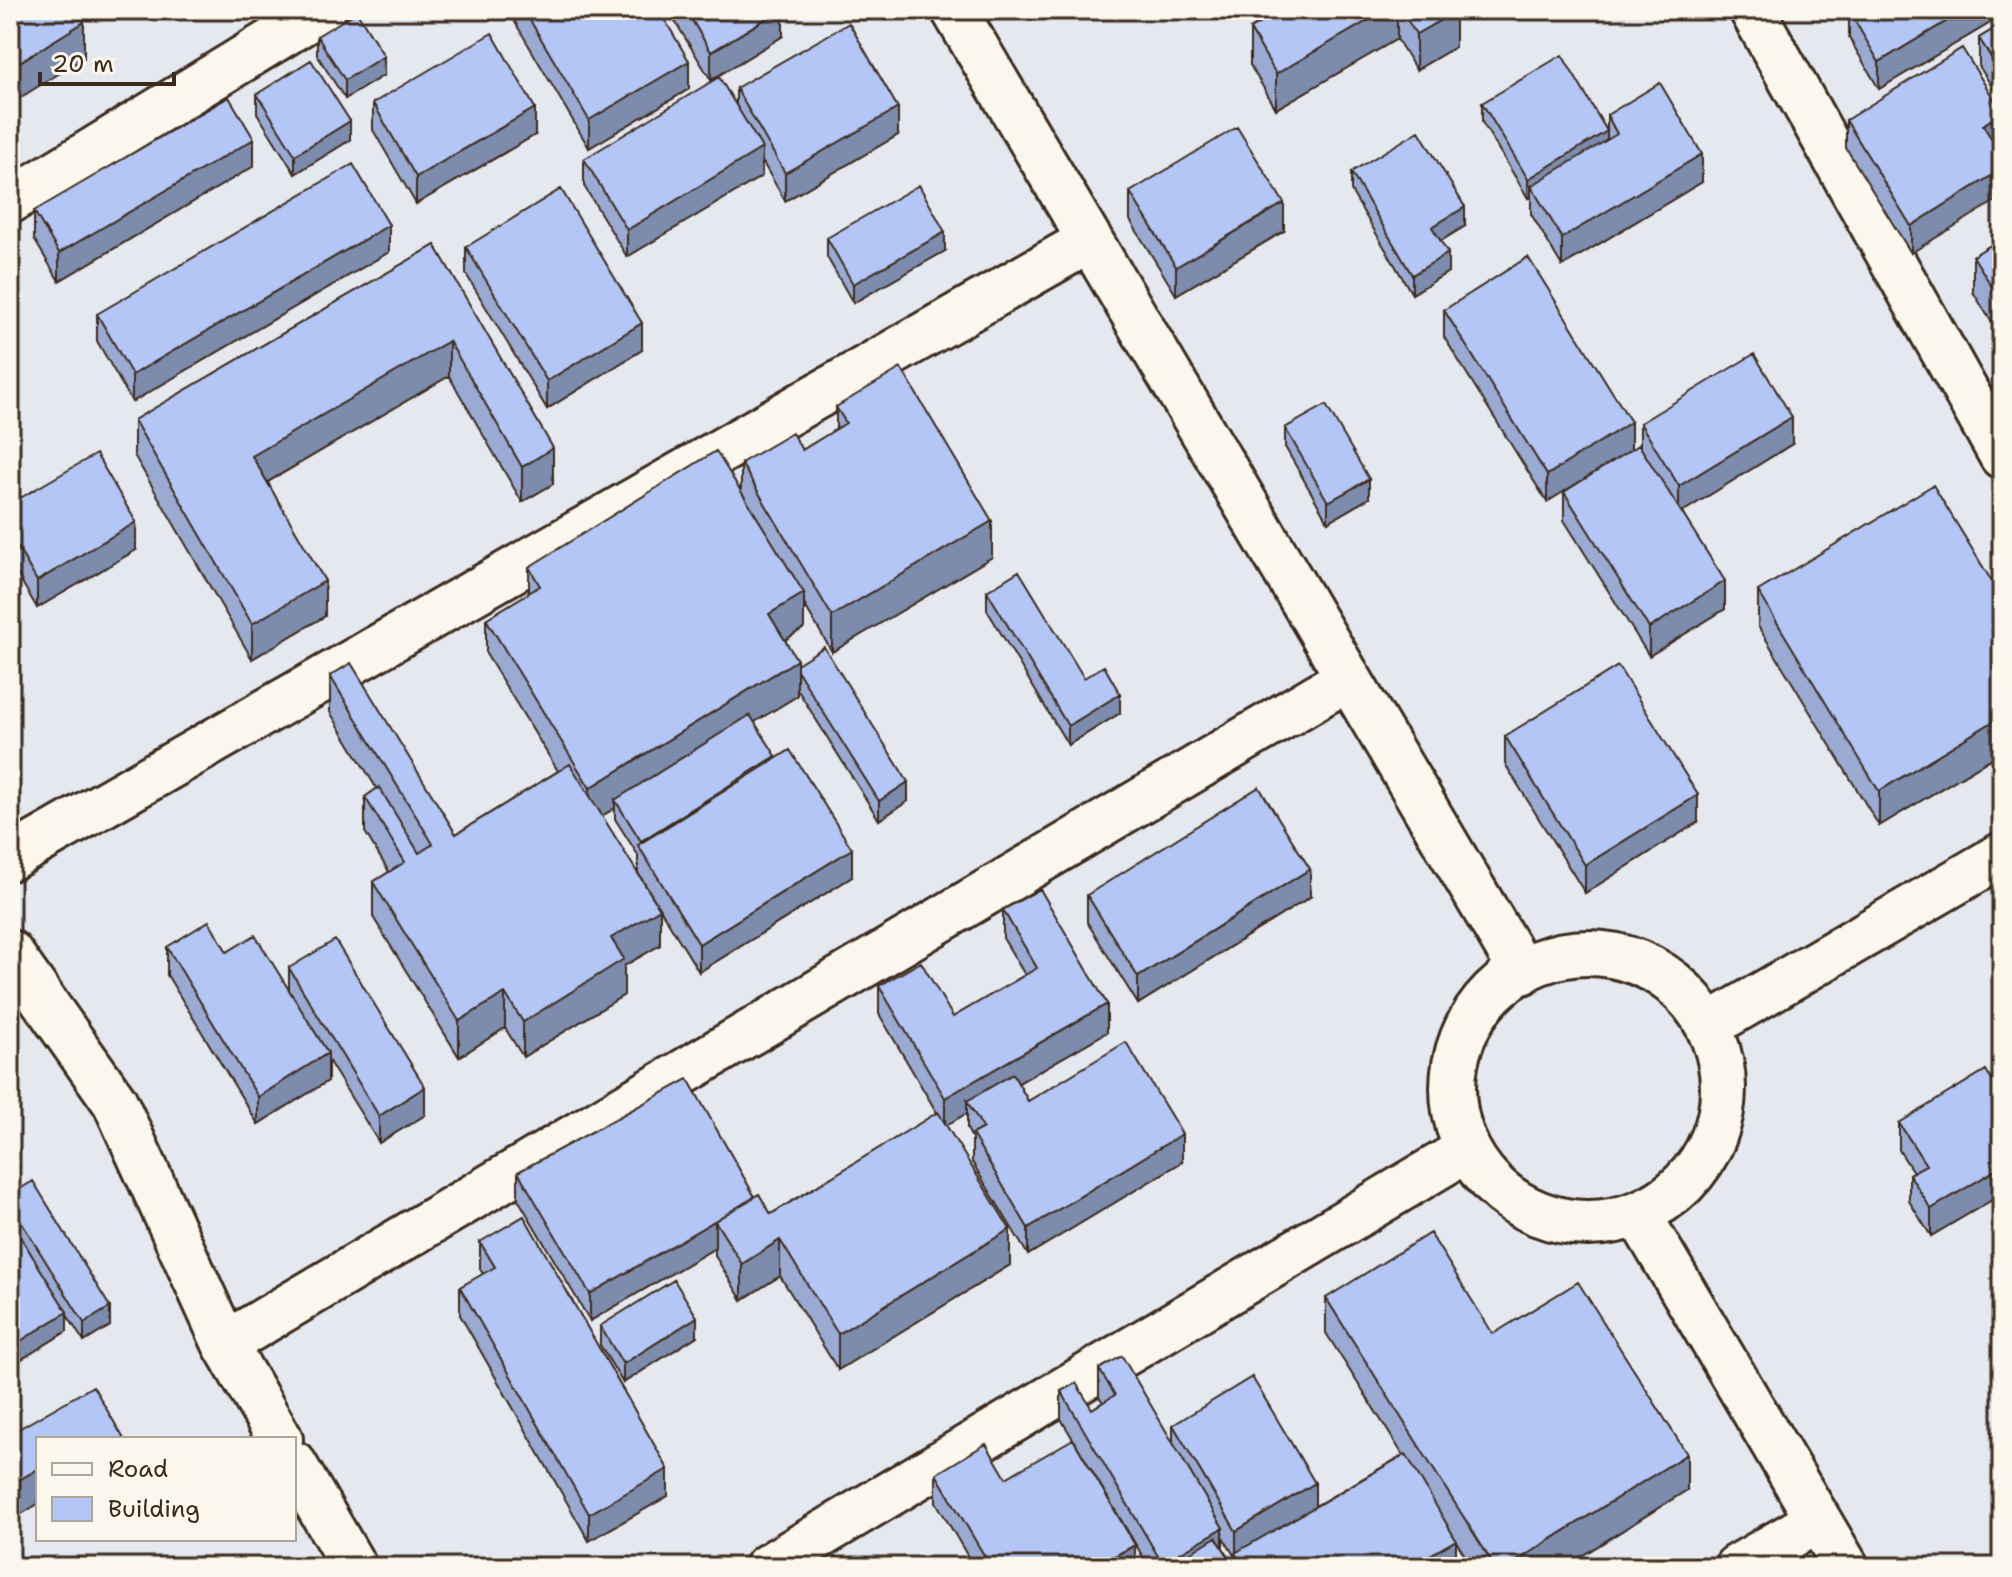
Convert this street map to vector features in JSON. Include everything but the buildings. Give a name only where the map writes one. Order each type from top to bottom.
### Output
[{"type":"street","points":[[10,201],[323,10]]},
{"type":"street","points":[[954,10],[1522,972]]},
{"type":"street","points":[[1752,10],[2002,456]]},
{"type":"street","points":[[10,858],[1090,240]]},
{"type":"street","points":[[225,1344],[1348,678]]},
{"type":"street","points":[[1710,1025],[2002,855]]},
{"type":"street","points":[[1582,952],[1638,961],[1680,987],[1710,1025],[1724,1081],[1715,1137],[1689,1179],[1638,1214],[1594,1224],[1545,1217],[1495,1189],[1466,1150],[1452,1094],[1460,1040],[1487,996],[1522,972],[1535,962],[1582,952]]},
{"type":"street","points":[[10,953],[115,1102],[225,1344],[279,1437]]},
{"type":"street","points":[[767,1567],[1466,1150]]},
{"type":"street","points":[[1638,1214],[1846,1567]]},
{"type":"street","points":[[296,1467],[354,1567]]},
{"type":"street","points":[[1737,1567],[1818,1520]]},
{"type":"shaded area","points":[[10,10],[2002,10],[2002,1567],[10,1567]]}]
